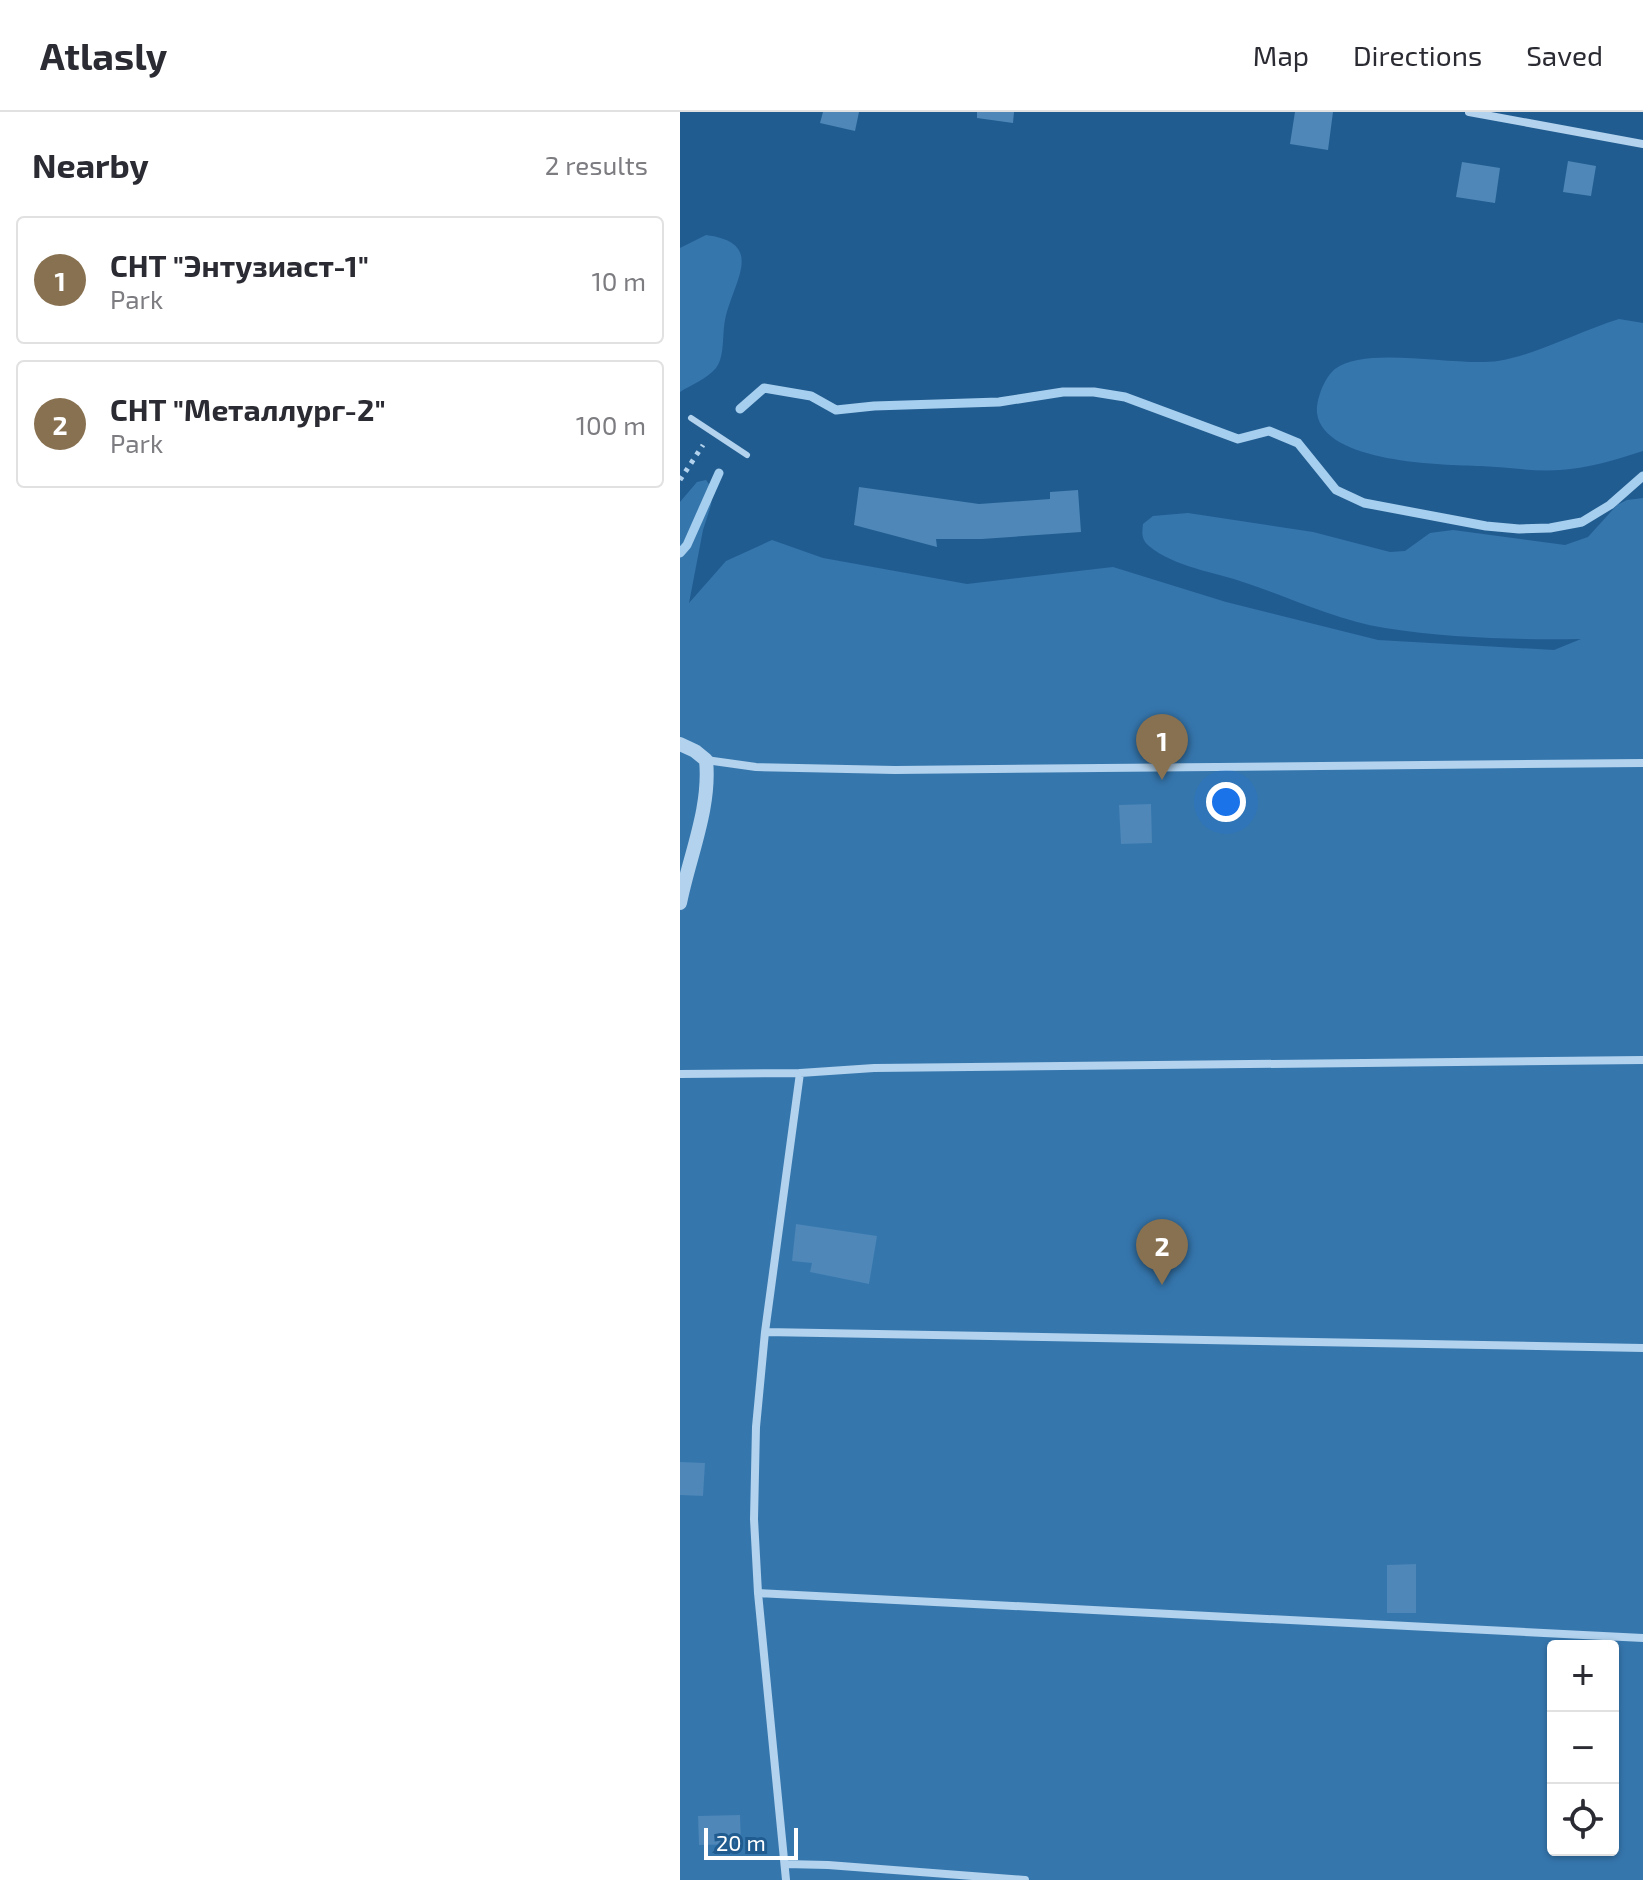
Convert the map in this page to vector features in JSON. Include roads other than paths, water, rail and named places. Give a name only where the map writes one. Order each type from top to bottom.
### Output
[{"type":"street","points":[[1469,112],[1643,144]]},
{"type":"street","points":[[680,744],[706,760],[756,767],[895,770],[1643,763]]},
{"type":"street","points":[[680,903],[706,787],[706,760]]},
{"type":"street","points":[[680,1074],[800,1073],[874,1068],[1643,1060]]},
{"type":"street","points":[[786,1880],[758,1593],[754,1519],[756,1442],[765,1332],[800,1073]]},
{"type":"street","points":[[765,1332],[1643,1348]]},
{"type":"street","points":[[758,1593],[1643,1638]]},
{"type":"street","points":[[785,1864],[1025,1880]]},
{"type":"lane","points":[[691,418],[747,455]]},
{"type":"waterway","points":[[740,409],[764,388],[811,396],[836,410],[999,402],[1063,392],[1094,392],[1125,397],[1238,439],[1269,431],[1298,443],[1336,490],[1364,503],[1486,526],[1519,529],[1550,528],[1582,522],[1610,505],[1643,476]]},
{"type":"waterway","points":[[680,553],[687,545],[719,473]]},
{"type":"place","name":"СНТ \"Энтузиаст-1\"","points":[[1162,780]]},
{"type":"place","name":"СНТ \"Металлург-2\"","points":[[1162,1285]]}]
